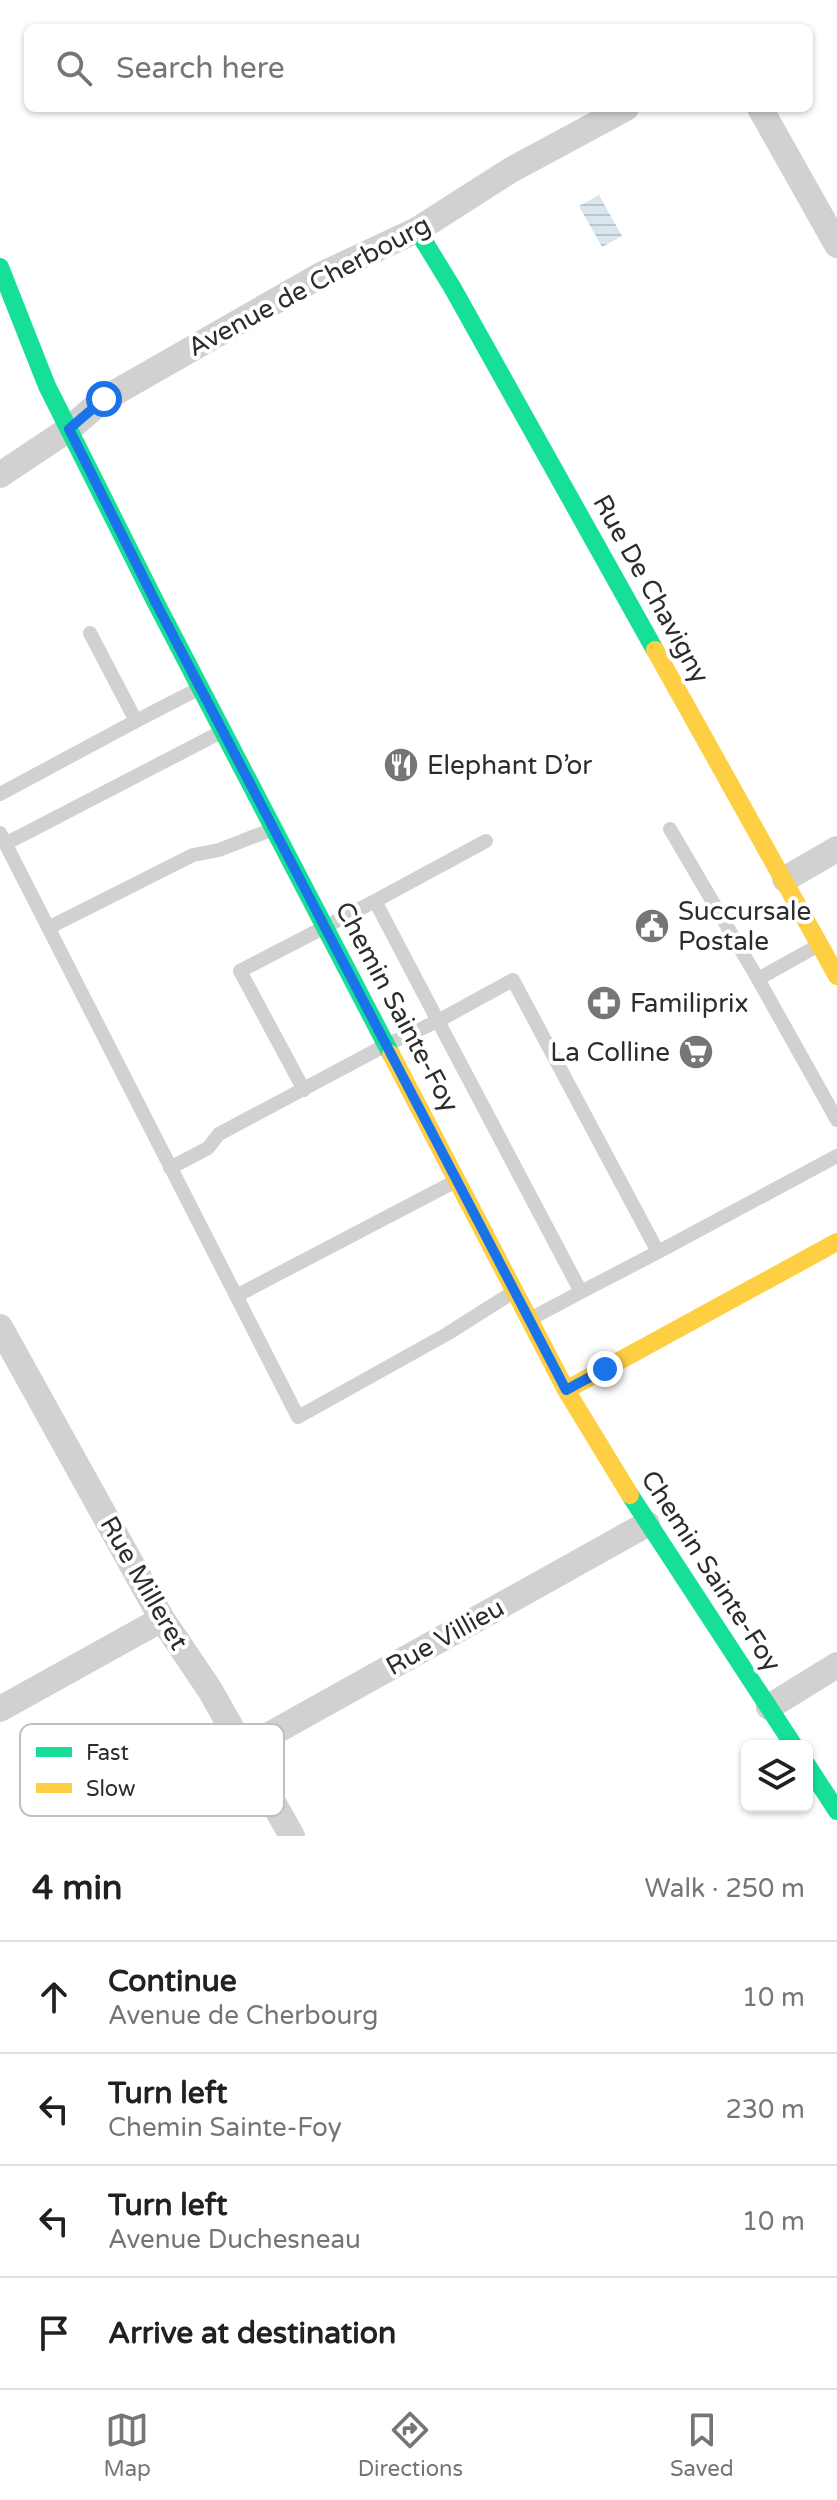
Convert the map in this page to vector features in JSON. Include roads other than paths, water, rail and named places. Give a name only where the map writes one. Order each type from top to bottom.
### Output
[{"type":"main road","name":"Rue De Chavigny","points":[[417,230],[837,976]]},
{"type":"main road","name":"Chemin Sainte-Foy","points":[[0,267],[47,386],[200,688],[566,1390],[647,1524],[790,1740]]},
{"type":"main road","points":[[566,1390],[837,1242]]},
{"type":"main road","points":[[813,1774],[837,1811]]},
{"type":"street","name":"Avenue de Cherbourg","points":[[0,475],[69,429],[104,399],[321,275],[417,230],[511,170],[619,112]]},
{"type":"street","points":[[762,112],[837,245]]},
{"type":"street","points":[[785,879],[837,849]]},
{"type":"street","name":"Rue Milleret","points":[[0,1327],[162,1619],[230,1724]]},
{"type":"street","name":"Rue Villieu","points":[[284,1727],[647,1524]]},
{"type":"street","points":[[0,1709],[162,1619]]},
{"type":"street","points":[[769,1707],[837,1665]]},
{"type":"street","name":"Rue Milleret","points":[[281,1816],[292,1836]]},
{"type":"lane","points":[[90,633],[136,721]]},
{"type":"lane","points":[[0,794],[200,688]]},
{"type":"lane","points":[[223,731],[3,838],[298,1417],[447,1334],[516,1291]]},
{"type":"lane","points":[[48,928],[193,855],[219,850],[273,829]]},
{"type":"lane","points":[[670,829],[837,1120]]},
{"type":"lane","points":[[304,1090],[240,971],[486,841]]},
{"type":"lane","points":[[375,901],[581,1292]]},
{"type":"lane","points":[[758,979],[819,945]]},
{"type":"lane","points":[[170,1168],[208,1148],[219,1134],[513,980],[658,1252]]},
{"type":"lane","points":[[530,1319],[837,1156]]},
{"type":"lane","points":[[236,1296],[458,1180]]},
{"type":"place","name":"Elephant D’or","points":[[401,765]]},
{"type":"place","name":"Succursale Postale","points":[[652,926]]},
{"type":"place","name":"Familiprix","points":[[604,1003]]},
{"type":"place","name":"La Colline","points":[[696,1052]]}]
